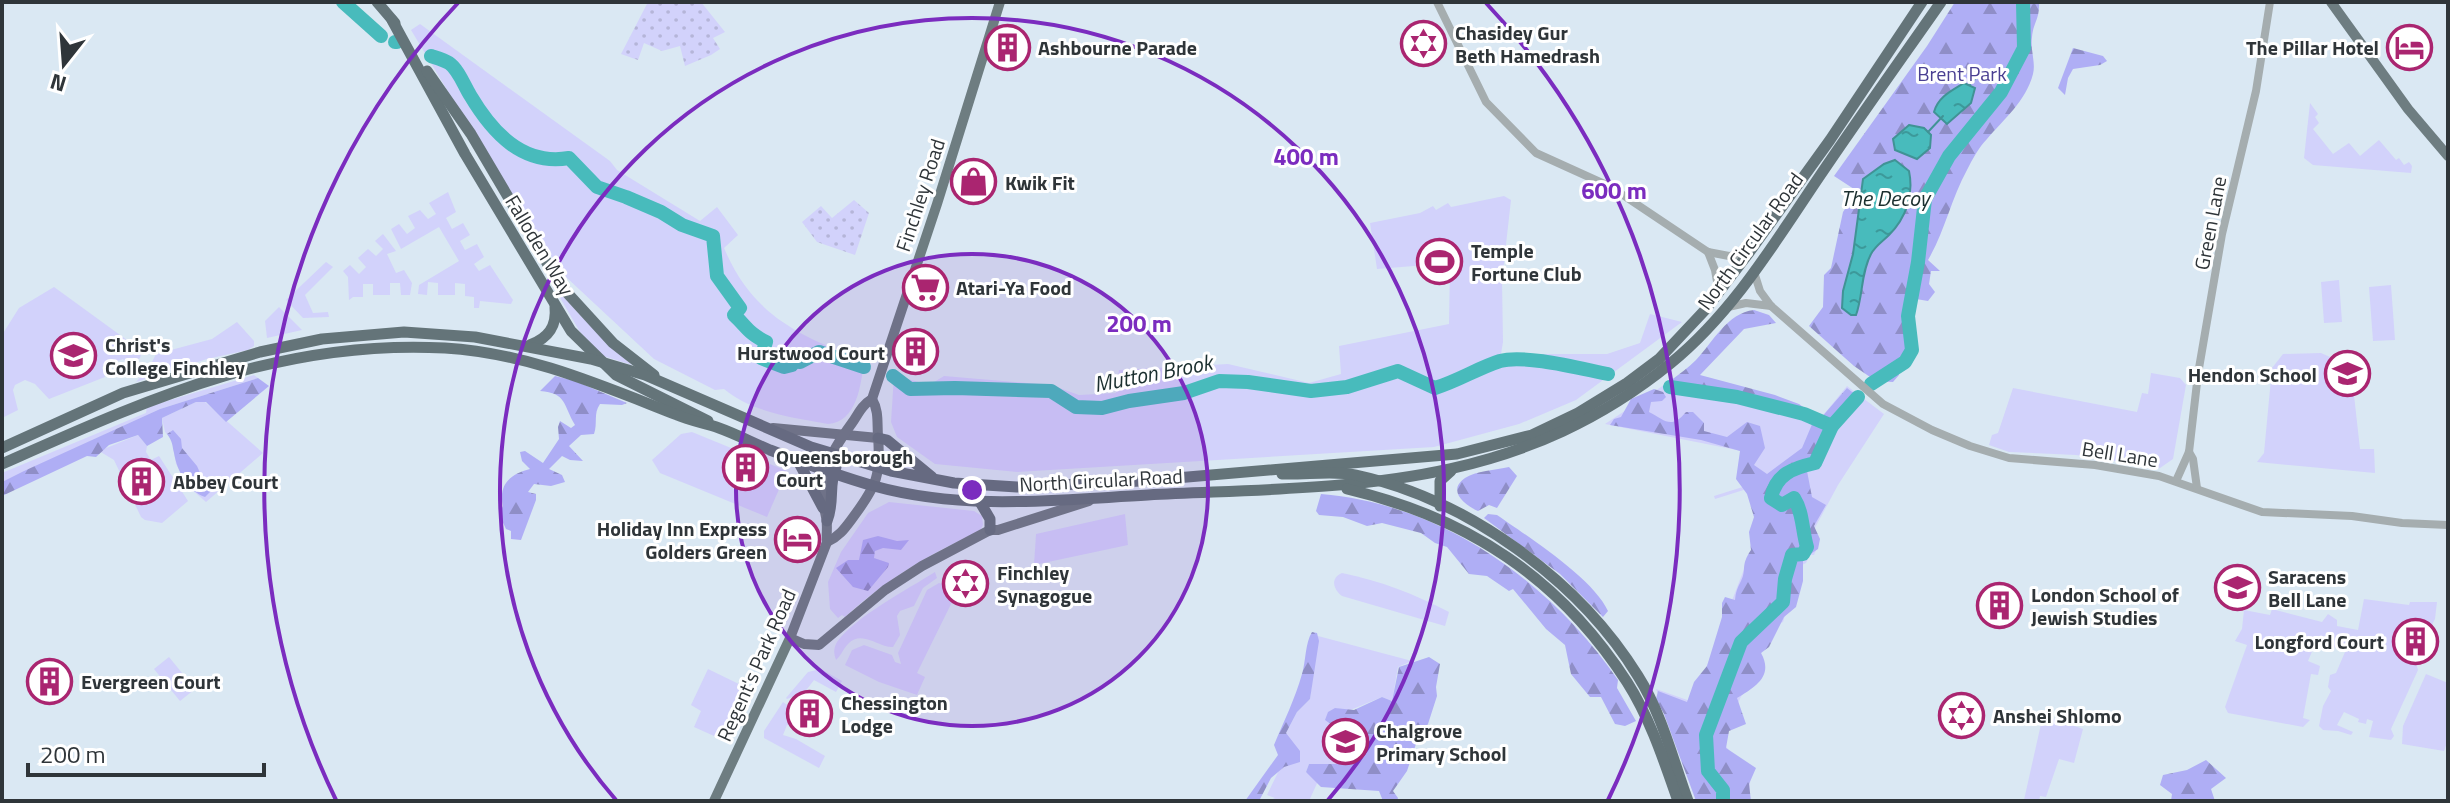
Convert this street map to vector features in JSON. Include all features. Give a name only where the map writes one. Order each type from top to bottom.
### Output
[{"type":"highway","name":"Falloden Way","points":[[377,2],[478,146],[560,285],[613,343],[671,387]]},
{"type":"highway","name":"North Circular Road","points":[[2,464],[177,389],[263,365],[366,348],[449,348],[541,364],[588,379],[684,418],[719,428],[798,461],[829,465],[852,460],[936,480],[1017,487],[1260,473],[1301,465],[1457,454],[1532,435],[1578,413],[1659,359],[1719,293],[1748,254],[1830,140],[1922,2]]},
{"type":"highway","name":"North Circular Road","points":[[2,448],[123,393],[291,345],[365,334],[404,332],[529,345],[599,361],[671,387],[755,425],[875,486],[936,499],[1019,503],[1339,487],[1416,477],[1494,459],[1552,438],[1589,420],[1673,362],[1728,307],[1941,2]]},
{"type":"highway","name":"Falloden Way","points":[[392,20],[465,154],[571,331],[599,361],[630,383],[691,411],[719,428]]},
{"type":"highway","points":[[465,154],[478,146]]},
{"type":"highway","points":[[529,345],[542,339],[552,329],[554,306]]},
{"type":"highway","points":[[878,438],[887,440],[936,480]]},
{"type":"highway","points":[[827,521],[833,507],[829,465],[852,460]]},
{"type":"highway","points":[[798,461],[823,508]]},
{"type":"highway","points":[[1440,506],[1440,481],[1443,476],[1462,466]]},
{"type":"highway","points":[[1260,473],[1345,474],[1377,481],[1440,506],[1506,540],[1539,565],[1578,600],[1639,677],[1655,709],[1685,800]]},
{"type":"highway","points":[[1339,487],[1416,509],[1475,535],[1551,590],[1582,622],[1627,682],[1685,800]]},
{"type":"highway","points":[[980,502],[990,519],[990,530]]},
{"type":"main road","name":"Finchley Road","points":[[829,465],[862,405],[872,399],[1000,2]]},
{"type":"main road","points":[[2331,2],[2408,109],[2448,156]]},
{"type":"main road","name":"Finchley Road","points":[[872,399],[877,408],[880,468]]},
{"type":"main road","points":[[755,425],[878,438]]},
{"type":"main road","name":"Regent's Park Road","points":[[714,801],[790,638],[827,542],[827,521],[823,508],[829,465]]},
{"type":"main road","name":"Regent's Park Road","points":[[827,542],[840,536],[875,486],[880,468]]},
{"type":"main road","points":[[790,638],[804,644],[819,645],[885,590],[922,566],[990,530],[1099,498]]},
{"type":"street","points":[[1437,2],[1486,102],[1536,153],[1611,187],[1708,252],[1729,256],[1748,254]]},
{"type":"street","name":"Green Lane","points":[[2176,481],[2189,452],[2198,374],[2222,234],[2256,91],[2270,2]]},
{"type":"street","points":[[1708,252],[1719,293]]},
{"type":"street","points":[[1754,272],[1760,291],[1771,306]]},
{"type":"street","points":[[1728,307],[1746,303],[1771,306]]},
{"type":"street","name":"Bell Lane","points":[[1771,306],[1883,404],[1970,446],[2009,458],[2095,465],[2176,481],[2262,512],[2448,525]]},
{"type":"street","name":"Green Lane","points":[[2189,452],[2197,488]]},
{"type":"shaded area","points":[[648,2],[701,2],[725,32],[713,38],[720,49],[685,66],[680,46],[662,51],[644,43],[638,60],[621,54]]},
{"type":"shaded area","points":[[420,24],[610,161],[617,170],[700,221],[717,207],[738,235],[724,248],[749,291],[764,307],[798,332],[864,361],[856,401],[845,417],[828,424],[773,413],[747,404],[724,389],[715,390],[654,359],[566,277],[523,216],[411,30]]},
{"type":"shaded area","points":[[2310,103],[2318,114],[2315,117],[2319,123],[2313,129],[2333,154],[2349,143],[2360,156],[2379,140],[2396,160],[2399,158],[2404,165],[2409,162],[2411,173],[2313,165],[2304,158]]},
{"type":"shaded area","points":[[448,192],[456,212],[446,218],[452,229],[463,223],[470,235],[460,241],[465,250],[477,244],[484,257],[474,264],[479,271],[490,265],[513,300],[511,304],[480,301],[479,308],[474,308],[474,297],[465,296],[465,284],[455,283],[455,295],[438,295],[438,283],[428,282],[427,295],[418,294],[419,285],[459,261],[439,227],[401,249],[391,229],[399,224],[407,234],[415,228],[408,216],[420,210],[428,219],[436,214],[429,203]]},
{"type":"shaded area","points":[[1504,196],[1511,200],[1502,280],[1501,354],[1607,354],[1640,343],[1650,314],[1682,322],[1576,400],[1519,424],[1434,447],[1017,472],[935,464],[897,437],[891,422],[894,375],[929,385],[944,376],[1051,385],[1079,395],[1116,393],[1119,370],[1228,364],[1309,383],[1341,374],[1339,346],[1449,324],[1450,263],[1377,269],[1370,223],[1420,213],[1433,206],[1436,210],[1448,203],[1451,207]]},
{"type":"shaded area","points":[[854,200],[869,213],[855,255],[817,242],[802,222],[821,206],[832,218]]},
{"type":"shaded area","points":[[383,234],[396,251],[387,254],[396,273],[404,270],[412,283],[410,295],[401,295],[400,283],[390,283],[390,295],[373,295],[373,284],[363,284],[363,297],[349,300],[348,277],[343,271],[350,265],[359,274],[366,267],[358,258],[368,249],[376,256],[383,249],[375,241]]},
{"type":"shaded area","points":[[326,262],[333,267],[305,295],[313,313],[328,312],[329,317],[303,318],[286,300]]},
{"type":"shaded area","points":[[545,272],[586,321],[632,365],[603,356],[580,332]]},
{"type":"shaded area","points":[[2339,280],[2342,322],[2324,323],[2321,282]]},
{"type":"shaded area","points":[[2391,285],[2395,340],[2373,341],[2369,287]]},
{"type":"shaded area","name":"Christ's College Finchley","points":[[54,287],[142,351],[140,358],[128,365],[123,359],[102,367],[105,377],[49,399],[35,384],[25,380],[15,385],[13,390],[18,410],[2,418],[2,335],[19,308]]},
{"type":"shaded area","points":[[279,307],[302,330],[267,338],[265,321]]},
{"type":"shaded area","points":[[237,322],[254,341],[254,346],[248,350],[207,359],[136,382],[149,368],[156,354],[212,339]]},
{"type":"shaded area","points":[[2321,353],[2337,360],[2347,359],[2349,394],[2354,395],[2360,449],[2374,449],[2375,473],[2257,462],[2264,453],[2272,368],[2283,354]]},
{"type":"shaded area","points":[[2151,373],[2180,378],[2186,385],[2173,459],[2160,468],[2076,455],[2009,452],[1989,445],[1992,435],[1998,433],[2013,388],[2137,412],[2142,393],[2148,394]]},
{"type":"shaded area","points":[[254,375],[258,378],[160,409],[2,482],[2,473],[146,413],[147,407]]},
{"type":"shaded area","points":[[1670,381],[1792,403],[1820,419],[1847,386],[1884,414],[1838,485],[1810,537],[1819,543],[1814,555],[1810,555],[1806,563],[1800,566],[1783,622],[1774,626],[1738,703],[1733,701],[1721,740],[1738,762],[1751,767],[1749,801],[1673,727],[1656,689],[1693,702],[1756,538],[1753,487],[1715,499],[1714,496],[1749,485],[1752,453],[1605,424]]},
{"type":"shaded area","points":[[196,402],[205,402],[263,453],[206,502],[190,488],[176,464],[173,441],[165,432],[162,418]]},
{"type":"shaded area","points":[[692,432],[787,471],[767,517],[660,473],[652,460],[681,434]]},
{"type":"shaded area","points":[[138,435],[147,446],[146,452],[151,460],[159,456],[188,501],[162,523],[141,517],[114,460],[99,451]]},
{"type":"shaded area","points":[[889,502],[974,511],[982,516],[983,525],[979,532],[908,569],[845,617],[842,615],[838,618],[830,609],[828,582],[841,552],[868,513]]},
{"type":"shaded area","points":[[1125,514],[1128,545],[1034,565],[1036,534]]},
{"type":"shaded area","points":[[935,572],[937,578],[923,588],[914,606],[900,611],[897,616],[900,635],[893,647],[859,638],[848,644],[836,660],[837,642],[856,623]]},
{"type":"shaded area","points":[[1342,573],[1397,589],[1449,612],[1445,626],[1342,596],[1334,584]]},
{"type":"shaded area","points":[[939,583],[946,585],[953,600],[917,673],[925,677],[917,695],[879,682],[845,665],[852,650],[864,645],[892,655],[895,662],[901,664],[898,653],[927,590]]},
{"type":"shaded area","points":[[2364,599],[2409,605],[2410,602],[2437,602],[2435,619],[2415,659],[2418,670],[2391,729],[2394,736],[2391,740],[2369,737],[2373,721],[2367,719],[2366,724],[2358,722],[2359,719],[2344,712],[2337,725],[2353,732],[2351,735],[2323,730],[2319,726],[2323,706],[2331,691],[2328,687],[2330,675],[2336,673],[2345,652],[2317,640],[2308,661],[2320,666],[2318,675],[2311,674],[2303,718],[2310,720],[2303,727],[2228,713],[2225,707],[2247,645],[2235,641],[2242,629],[2244,610],[2270,615],[2272,609],[2322,622],[2328,614],[2337,620],[2337,626],[2358,630]]},
{"type":"shaded area","points":[[1318,636],[1412,661],[1398,667],[1392,701],[1382,697],[1348,711],[1335,708],[1339,730],[1337,738],[1347,754],[1345,764],[1309,764],[1306,772],[1319,779],[1309,801],[1268,801],[1275,798],[1267,795],[1283,762],[1286,733],[1297,712],[1310,699]]},
{"type":"shaded area","points":[[169,657],[195,689],[180,701],[154,669]]},
{"type":"shaded area","points":[[708,669],[743,686],[746,694],[723,740],[694,727],[701,711],[691,705]]},
{"type":"shaded area","points":[[821,669],[842,681],[836,692],[814,680],[804,693],[786,698],[808,672]]},
{"type":"shaded area","points":[[2426,674],[2448,683],[2448,740],[2444,751],[2402,744],[2403,726]]},
{"type":"shaded area","points":[[783,702],[787,705],[789,721],[793,726],[787,725],[783,735],[825,756],[819,768],[764,738],[764,731]]},
{"type":"shaded area","points":[[2043,715],[2083,729],[2074,763],[2059,759],[2046,797],[2040,796],[2039,801],[2024,800]]},
{"type":"green space","name":"Brent Park","points":[[1955,2],[2039,2],[2032,37],[2034,69],[2030,84],[2014,109],[1978,150],[1961,181],[1928,260],[1940,271],[1931,271],[1929,284],[1935,292],[1928,301],[1916,299],[1912,313],[1912,346],[1899,375],[1893,382],[1876,381],[1809,326],[1823,307],[1824,275],[1831,268],[1843,212],[1857,191],[1834,176]],"holes":[[[1895,160],[1909,171],[1892,232],[1872,251],[1866,267],[1856,315],[1843,291],[1853,254],[1863,179]]]},
{"type":"green space","points":[[2073,48],[2103,56],[2107,61],[2073,69],[2065,95],[2058,88]]},
{"type":"green space","points":[[1754,310],[1769,315],[1776,323],[1744,329],[1700,375],[1775,395],[1799,404],[1820,419],[1847,388],[1861,399],[1861,403],[1832,434],[1820,466],[1807,471],[1812,497],[1826,505],[1814,526],[1820,539],[1818,549],[1803,559],[1803,581],[1796,607],[1784,617],[1769,647],[1761,653],[1765,668],[1761,680],[1737,698],[1746,724],[1729,731],[1726,748],[1756,768],[1749,784],[1751,801],[1696,801],[1656,699],[1658,691],[1687,702],[1694,682],[1707,666],[1722,617],[1722,603],[1725,597],[1735,600],[1743,577],[1751,550],[1749,532],[1754,517],[1747,494],[1736,479],[1740,451],[1701,440],[1610,425],[1614,419],[1621,417],[1631,399],[1654,389],[1663,392],[1666,397],[1662,401],[1651,402],[1649,412],[1668,422],[1676,421],[1686,412],[1693,412],[1704,423],[1704,431],[1727,437],[1747,422],[1760,426],[1765,448],[1754,465],[1767,474],[1802,448],[1813,422],[1765,402],[1733,402],[1711,397],[1696,387],[1670,381],[1696,360],[1728,322]]},
{"type":"green space","points":[[555,376],[627,403],[600,404],[594,434],[581,435],[569,446],[583,461],[562,456],[549,469],[562,475],[565,482],[551,486],[534,484],[528,492],[536,494],[536,500],[521,540],[511,539],[511,531],[506,529],[499,514],[503,506],[504,486],[511,477],[530,469],[522,461],[520,452],[525,451],[543,463],[559,439],[560,421],[571,428],[575,425],[560,397],[540,391]]},
{"type":"green space","points":[[258,378],[269,386],[226,422],[206,402],[196,402],[162,418],[163,437],[147,446],[138,435],[109,445],[96,457],[87,456],[2,496],[2,482],[24,471],[160,409]]},
{"type":"green space","points":[[173,430],[205,484],[210,486],[210,492],[205,497],[193,490],[181,473],[167,434]]},
{"type":"green space","points":[[1509,467],[1517,476],[1497,508],[1489,505],[1478,511],[1460,498],[1457,488],[1465,478]]},
{"type":"green space","points":[[1321,494],[1366,501],[1409,514],[1451,531],[1490,554],[1560,611],[1591,644],[1618,680],[1617,688],[1636,721],[1625,726],[1615,724],[1601,697],[1590,697],[1571,674],[1565,645],[1546,629],[1513,589],[1509,591],[1487,576],[1469,574],[1447,547],[1421,533],[1382,523],[1367,526],[1343,517],[1319,515],[1316,511]]},
{"type":"green space","points":[[1488,514],[1497,515],[1589,585],[1608,611],[1603,617],[1560,574],[1484,518]]},
{"type":"green space","points":[[878,536],[897,541],[909,540],[901,550],[883,548],[875,551],[874,558],[889,563],[888,567],[868,591],[853,587],[836,568],[848,560],[859,560],[863,540]]},
{"type":"green space","points":[[1312,632],[1317,633],[1319,641],[1310,699],[1297,712],[1286,733],[1300,751],[1300,762],[1284,767],[1271,778],[1259,801],[1245,801],[1278,755],[1274,745],[1293,701]]},
{"type":"green space","points":[[1429,657],[1440,664],[1437,696],[1407,771],[1393,791],[1397,801],[1383,801],[1379,791],[1321,787],[1306,772],[1309,764],[1345,764],[1347,755],[1330,746],[1339,730],[1325,720],[1328,712],[1335,708],[1354,710],[1382,697],[1392,701],[1399,667]]},
{"type":"green space","points":[[2206,760],[2226,778],[2211,789],[2215,801],[2171,801],[2172,794],[2160,785],[2163,775],[2187,770]]},
{"type":"water","points":[[1964,83],[1975,88],[1971,103],[1947,124],[1934,112],[1936,107],[1946,95]]},
{"type":"water","points":[[1909,125],[1924,128],[1931,135],[1930,148],[1917,159],[1895,150],[1893,139]]},
{"type":"water","name":"The Decoy","points":[[1895,160],[1909,171],[1907,206],[1895,228],[1871,254],[1865,268],[1856,315],[1851,315],[1842,308],[1843,291],[1853,254],[1863,179]]},
{"type":"waterway","name":"Mutton Brook","points":[[343,2],[381,36]]},
{"type":"waterway","points":[[1871,384],[1905,362],[1912,350],[1908,316],[1925,199],[1949,156],[2001,92],[2024,48],[2023,2]]},
{"type":"waterway","name":"Mutton Brook","points":[[431,56],[452,66],[488,122],[510,143],[537,157],[569,158],[597,187],[713,236],[717,276],[740,308],[734,315],[766,342],[761,358],[784,367],[792,365]]},
{"type":"waterway","points":[[1970,84],[1976,78],[2010,75]]},
{"type":"waterway","points":[[1928,132],[1943,116]]},
{"type":"waterway","name":"Mutton Brook","points":[[800,362],[819,352],[864,367]]},
{"type":"waterway","name":"Mutton Brook","points":[[893,376],[910,389],[1051,391],[1076,407],[1102,408],[1184,393],[1219,381],[1311,391],[1347,387],[1398,371],[1435,388],[1511,359],[1554,363],[1608,374]]},
{"type":"waterway","name":"Mutton Brook","points":[[1670,387],[1737,397],[1804,414],[1832,426]]},
{"type":"waterway","points":[[1723,801],[1723,790],[1708,771],[1706,735],[1741,642],[1783,602],[1792,555],[1803,554],[1807,547],[1797,503],[1794,498],[1782,505],[1771,498],[1773,490],[1787,473],[1815,463],[1832,426],[1858,397]]},
{"type":"place","name":"Chasidey Gur Beth Hamedrash","points":[[1424,44]]},
{"type":"place","name":"Ashbourne Parade","points":[[1007,47]]},
{"type":"place","name":"The Pillar Hotel","points":[[2410,47]]},
{"type":"place","name":"Kwik Fit","points":[[974,182]]},
{"type":"place","name":"Temple Fortune Club","points":[[1440,261]]},
{"type":"place","name":"Atari-Ya Food","points":[[925,287]]},
{"type":"place","name":"Hurstwood Court","points":[[916,352]]},
{"type":"place","name":"Christ's College Finchley","points":[[74,355]]},
{"type":"place","name":"Hendon School","points":[[2348,374]]},
{"type":"place","name":"Queensborough Court","points":[[745,467]]},
{"type":"place","name":"Abbey Court","points":[[142,481]]},
{"type":"place","name":"Holiday Inn Express Golders Green","points":[[798,539]]},
{"type":"place","name":"Finchley Synagogue","points":[[966,584]]},
{"type":"place","name":"Saracens Bell Lane","points":[[2237,588]]},
{"type":"place","name":"London School of Jewish Studies","points":[[2000,606]]},
{"type":"place","name":"Longford Court","points":[[2415,641]]},
{"type":"place","name":"Evergreen Court","points":[[50,681]]},
{"type":"place","name":"Chessington Lodge","points":[[810,713]]},
{"type":"place","name":"Anshei Shlomo","points":[[1962,715]]},
{"type":"place","name":"Chalgrove Primary School","points":[[1345,742]]}]
